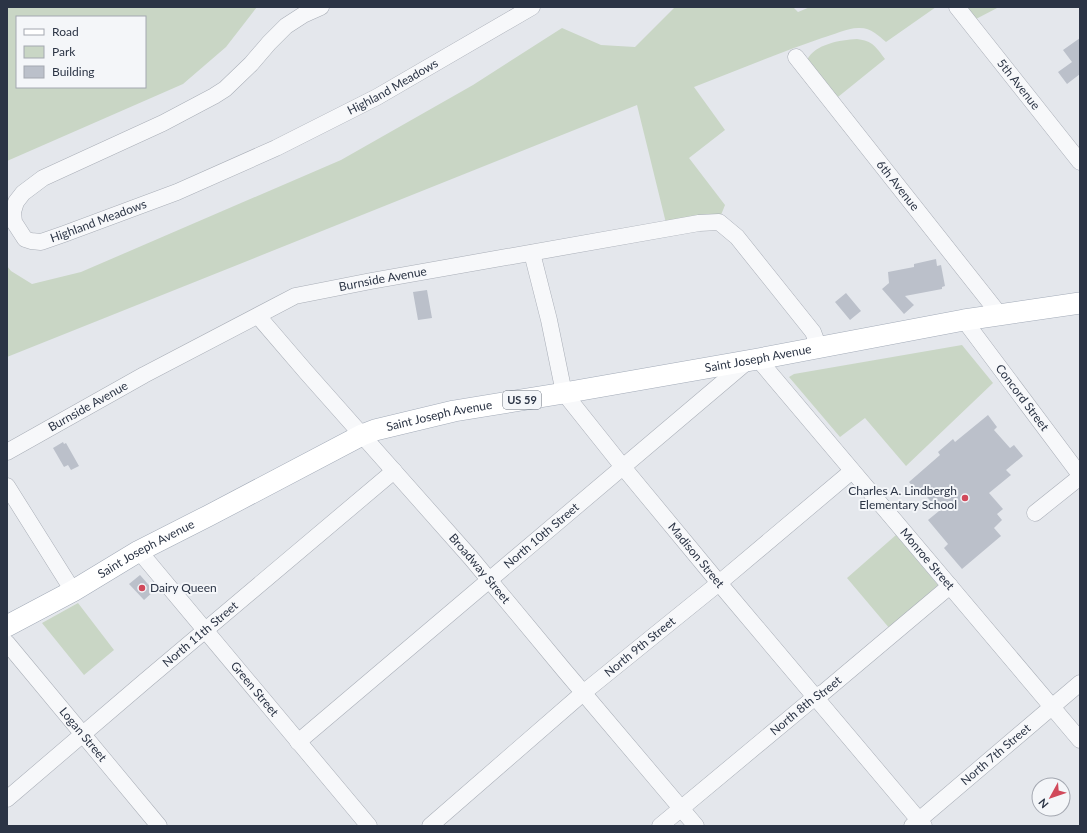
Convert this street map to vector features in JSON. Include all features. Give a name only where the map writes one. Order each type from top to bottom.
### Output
[{"type":"main road","name":"Saint Joseph Avenue","points":[[7,626],[73,591],[139,551],[362,434],[454,411],[753,360],[964,320],[1080,303]]},
{"type":"street","name":"Highland Meadows","points":[[321,7],[303,15],[286,26],[251,64],[224,89],[214,96],[163,123],[43,178],[23,193],[16,202],[13,212],[14,222],[25,238],[31,241],[40,242],[85,226],[177,192],[276,148],[377,97],[532,7]]},
{"type":"street","name":"5th Avenue","points":[[956,7],[1080,162]]},
{"type":"street","name":"6th Avenue","points":[[796,57],[1000,315]]},
{"type":"street","name":"Burnside Avenue","points":[[7,452],[144,375],[295,296],[371,281],[714,221],[725,226],[737,237],[813,332],[819,348]]},
{"type":"street","name":"Madison Street","points":[[532,253],[549,320],[564,393],[622,467],[718,583],[816,697],[918,824]]},
{"type":"street","name":"Broadway Street","points":[[258,316],[307,374],[362,434],[490,580],[583,693],[696,826]]},
{"type":"street","name":"Concord Street","points":[[964,320],[1080,476]]},
{"type":"street","name":"North 10th Street","points":[[298,742],[622,467],[753,360]]},
{"type":"street","name":"Monroe Street","points":[[753,360],[852,471],[1080,740]]},
{"type":"street","name":"North 11th Street","points":[[7,799],[394,471]]},
{"type":"street","name":"North 9th Street","points":[[430,826],[583,693],[852,471]]},
{"type":"street","points":[[1035,512],[1080,476]]},
{"type":"street","points":[[7,486],[73,591]]},
{"type":"street","name":"Green Street","points":[[139,551],[370,826]]},
{"type":"street","name":"North 8th Street","points":[[660,826],[824,692],[950,586]]},
{"type":"street","name":"Logan Street","points":[[7,643],[159,826]]},
{"type":"street","name":"North 7th Street","points":[[918,824],[1080,683]]},
{"type":"green space","points":[[7,7],[257,7],[226,47],[183,84],[7,161]]},
{"type":"green space","points":[[675,7],[793,7],[798,12],[810,7],[936,7],[886,42],[868,29],[851,29],[790,50],[694,87],[725,130],[689,158],[725,205],[721,215],[666,223],[637,105],[7,357],[7,266],[11,271],[32,284],[81,272],[341,160],[473,85],[562,28],[601,45],[635,47]]},
{"type":"green space","points":[[967,7],[999,7],[976,19]]},
{"type":"green space","points":[[857,39],[867,41],[874,45],[885,59],[833,101],[807,60],[816,50],[829,44],[843,40]]},
{"type":"green space","points":[[962,345],[993,383],[906,466],[865,418],[840,437],[789,377],[794,374]]},
{"type":"green space","points":[[896,535],[938,585],[890,629],[847,578]]},
{"type":"green space","points":[[78,603],[114,650],[84,675],[42,623]]},
{"type":"building","points":[[1080,38],[1080,74],[1067,84],[1058,72],[1072,62],[1063,50]]},
{"type":"building","points":[[936,259],[937,266],[941,265],[945,286],[942,287],[942,289],[905,296],[914,305],[904,314],[882,289],[889,283],[888,272],[914,267],[914,264]]},
{"type":"building","points":[[427,290],[432,318],[418,320],[413,292]]},
{"type":"building","points":[[846,293],[861,311],[850,320],[835,302]]},
{"type":"building","name":"Charles A. Lindbergh Elementary School","points":[[988,415],[997,427],[994,430],[1010,448],[1014,445],[1023,456],[1006,470],[1011,475],[989,493],[1003,509],[997,514],[1002,520],[994,528],[1001,536],[962,569],[944,548],[948,544],[928,520],[939,511],[922,491],[919,494],[909,482],[940,455],[938,452],[953,439],[955,442]]},
{"type":"building","points":[[63,442],[64,444],[66,443],[79,466],[71,470],[68,465],[64,467],[53,448]]},
{"type":"building","name":"Dairy Queen","points":[[140,575],[154,591],[144,600],[129,584]]},
{"type":"place","name":"Charles A. Lindbergh Elementary School","points":[[965,498]]},
{"type":"place","name":"Dairy Queen","points":[[142,588]]}]
